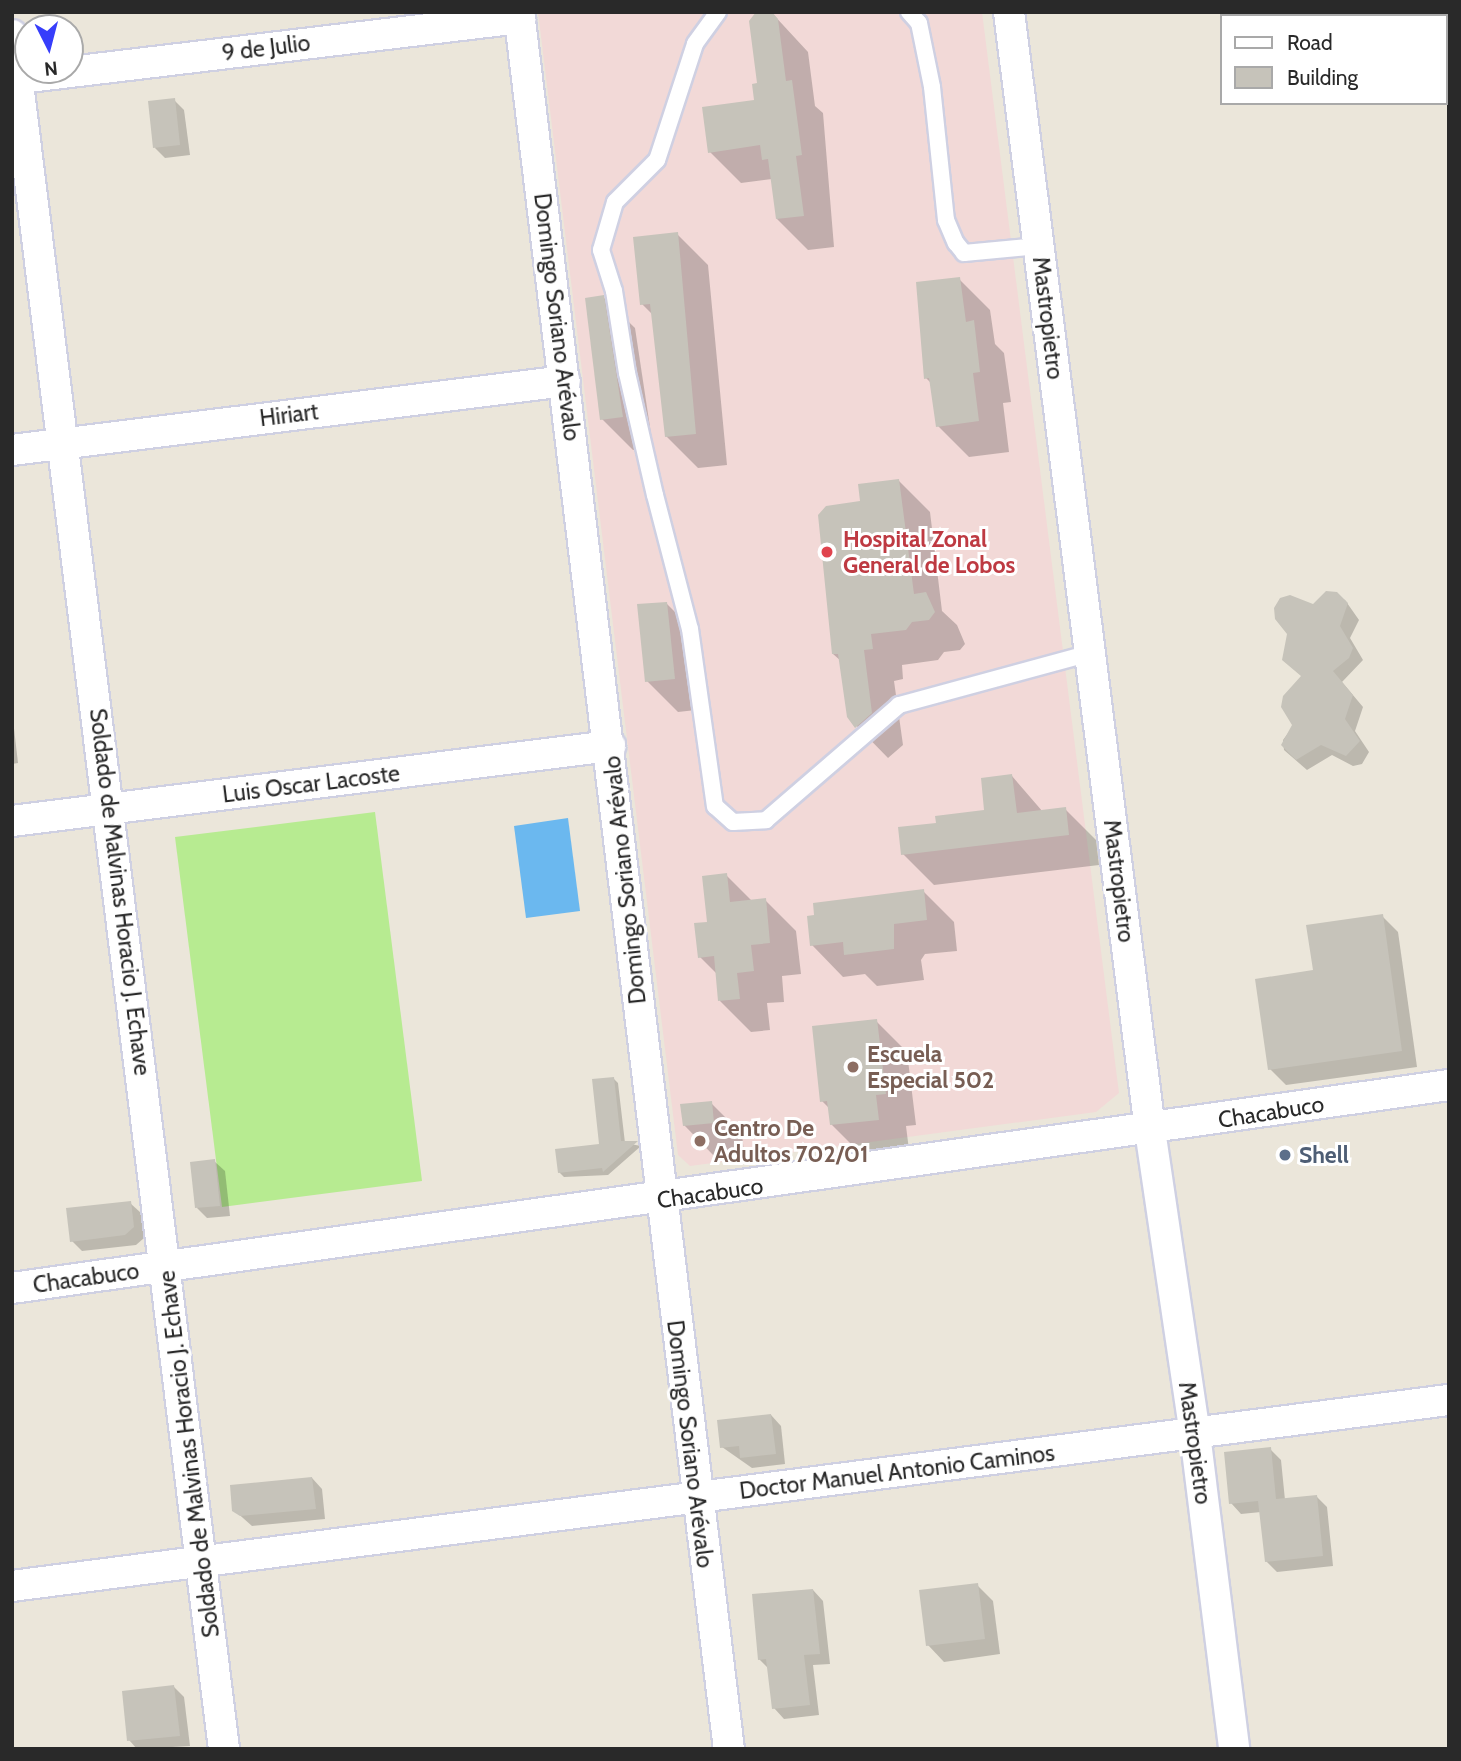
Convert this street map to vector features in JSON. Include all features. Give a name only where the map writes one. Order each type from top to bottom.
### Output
[{"type":"street","name":"Mastropietro","points":[[1009,12],[1150,1130],[1195,1434],[1234,1749]]},
{"type":"street","name":"9 de Julio","points":[[84,70],[520,15]]},
{"type":"street","name":"Domingo Soriano Arévalo","points":[[520,15],[610,746],[660,1200],[729,1749]]},
{"type":"street","name":"Soldado de Malvinas Horacio J. Echave","points":[[12,35],[14,64]]},
{"type":"street","name":"Soldado de Malvinas Horacio J. Echave","points":[[16,84],[110,809],[224,1749]]},
{"type":"street","name":"Hiriart","points":[[12,450],[565,381]]},
{"type":"street","name":"Luis Oscar Lacoste","points":[[12,821],[610,746]]},
{"type":"street","name":"Chacabuco","points":[[12,1288],[660,1200],[1449,1085]]},
{"type":"street","name":"Doctor Manuel Antonio Caminos","points":[[12,1586],[202,1559],[1449,1400]]},
{"type":"lane","points":[[718,12],[695,44],[657,160],[615,202],[601,250],[614,290],[627,373],[690,629],[715,806],[733,822],[766,820],[899,705],[1090,653]]},
{"type":"lane","points":[[909,12],[919,23],[933,87],[946,220],[956,243],[964,253],[1039,246]]},
{"type":"shaded area","name":"Hospital Zonal General de Lobos","points":[[538,12],[982,12],[1119,1093],[1096,1112],[690,1166],[678,1155]]},
{"type":"green space","points":[[375,812],[422,1181],[222,1207],[175,837]]},
{"type":"water","points":[[568,818],[580,911],[526,918],[514,826]]},
{"type":"building","points":[[756,12],[772,12],[778,19],[786,81],[792,80],[802,155],[796,156],[804,216],[776,219],[768,159],[762,160],[760,145],[708,153],[702,107],[754,100],[752,84],[757,83],[749,21]]},
{"type":"building","points":[[175,98],[180,145],[153,148],[148,101]]},
{"type":"building","points":[[678,232],[696,434],[665,437],[650,304],[640,305],[633,237]]},
{"type":"building","points":[[960,277],[966,322],[974,320],[980,372],[973,373],[979,421],[936,427],[929,378],[924,379],[916,282]]},
{"type":"building","points":[[604,295],[623,417],[600,420],[585,298]]},
{"type":"building","points":[[899,479],[914,594],[926,592],[935,612],[929,620],[912,622],[906,630],[871,634],[873,649],[864,650],[872,713],[855,728],[847,717],[838,654],[832,654],[818,515],[826,506],[860,501],[858,484]]},
{"type":"building","points":[[1326,591],[1337,592],[1348,603],[1340,626],[1353,648],[1349,658],[1333,671],[1353,695],[1345,719],[1360,741],[1346,756],[1321,745],[1296,760],[1281,745],[1292,725],[1281,707],[1283,696],[1301,676],[1282,660],[1287,634],[1275,619],[1274,608],[1280,598],[1290,595],[1313,604]]},
{"type":"building","points":[[667,602],[675,679],[645,682],[637,604]]},
{"type":"building","points":[[1012,774],[1017,813],[1066,807],[1069,835],[901,855],[898,827],[936,823],[935,816],[984,810],[981,778]]},
{"type":"building","points":[[727,873],[730,902],[766,898],[770,943],[751,945],[754,971],[737,973],[740,999],[718,1001],[714,956],[698,958],[694,923],[707,922],[702,876]]},
{"type":"building","points":[[924,889],[927,920],[894,924],[894,949],[844,955],[843,942],[810,946],[807,916],[814,915],[813,903]]},
{"type":"building","points":[[1383,914],[1402,1051],[1268,1070],[1255,979],[1313,970],[1306,925]]},
{"type":"building","points":[[877,1019],[886,1094],[876,1095],[879,1120],[830,1125],[827,1101],[820,1102],[812,1026]]},
{"type":"building","points":[[614,1077],[621,1141],[638,1141],[603,1172],[602,1168],[558,1173],[555,1149],[599,1144],[592,1079]]},
{"type":"building","points":[[712,1101],[714,1123],[683,1126],[680,1104]]},
{"type":"building","points":[[215,1159],[220,1206],[195,1208],[190,1162]]},
{"type":"building","points":[[131,1201],[134,1227],[125,1235],[70,1242],[66,1208]]},
{"type":"building","points":[[771,1414],[776,1454],[740,1458],[739,1446],[720,1448],[717,1420]]},
{"type":"building","points":[[1271,1447],[1276,1499],[1317,1495],[1323,1556],[1265,1562],[1258,1501],[1229,1504],[1224,1452]]},
{"type":"building","points":[[312,1477],[316,1509],[240,1516],[232,1511],[230,1485]]},
{"type":"building","points":[[978,1583],[985,1639],[926,1646],[919,1590]]},
{"type":"building","points":[[813,1589],[820,1654],[804,1655],[810,1705],[772,1709],[766,1659],[758,1660],[752,1594]]},
{"type":"building","points":[[174,1685],[180,1736],[127,1741],[122,1691]]},
{"type":"place","name":"Hospital Zonal General de Lobos","points":[[827,552]]},
{"type":"place","name":"Escuela Especial 502","points":[[853,1067]]},
{"type":"place","name":"Centro De Adultos 702/01","points":[[700,1141]]},
{"type":"place","name":"Shell","points":[[1285,1155]]}]
